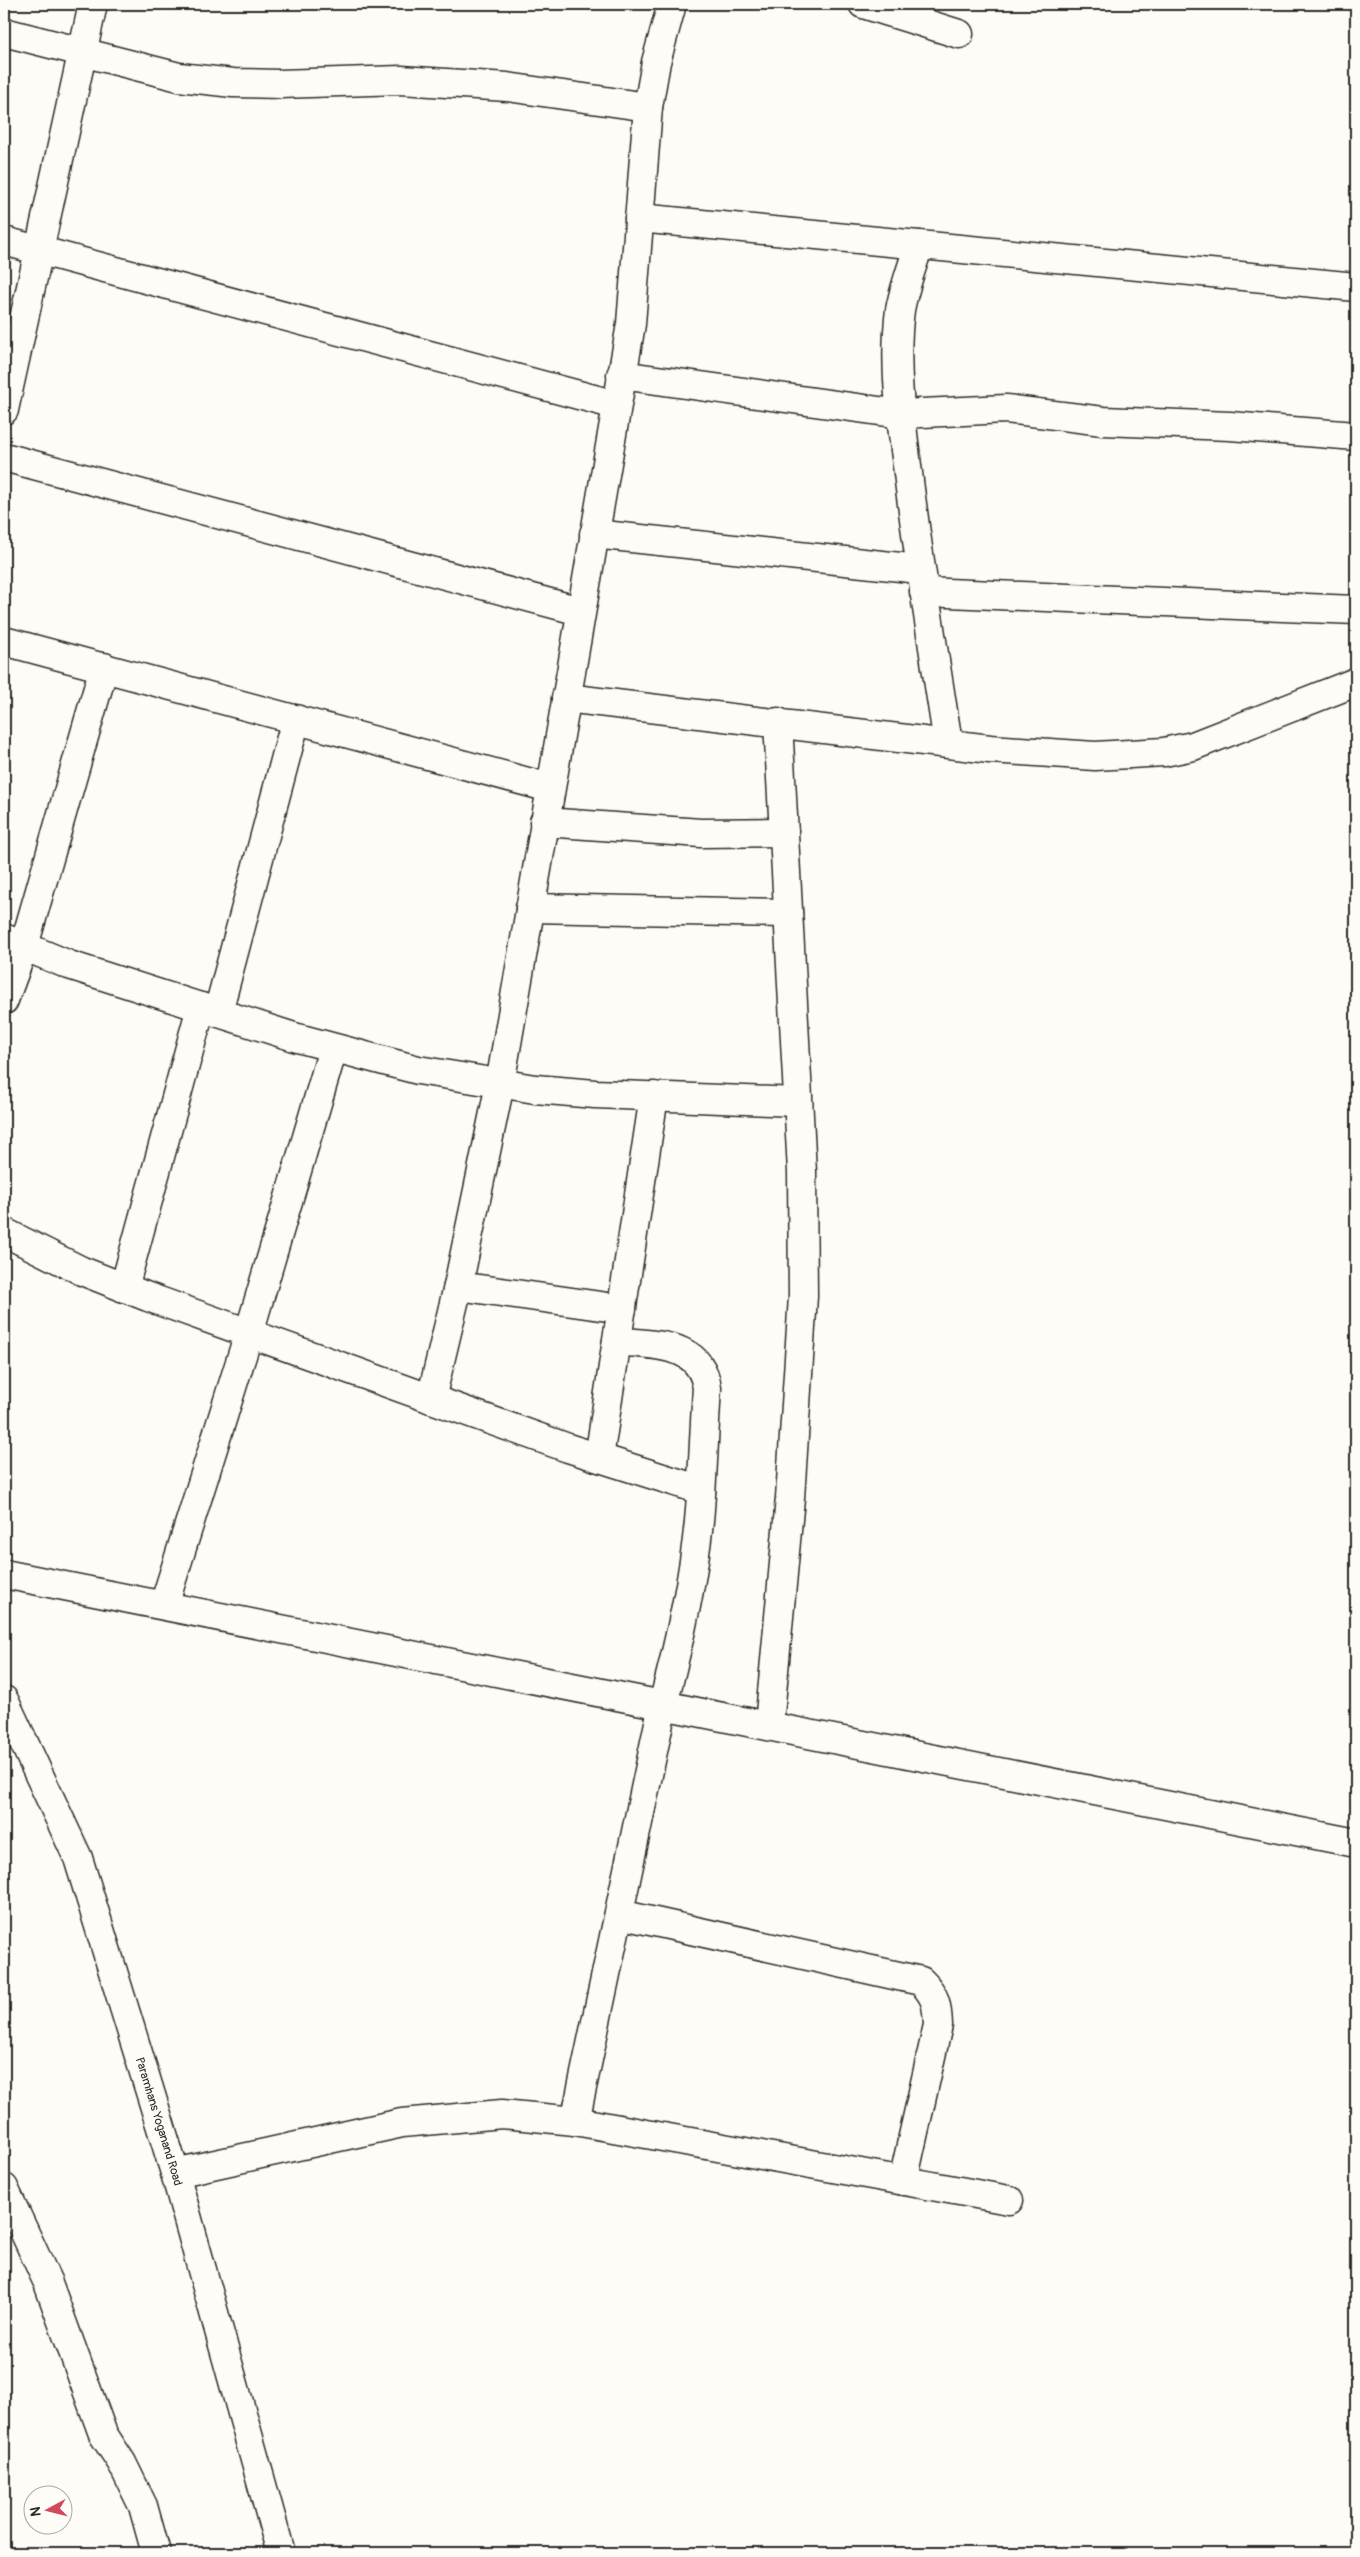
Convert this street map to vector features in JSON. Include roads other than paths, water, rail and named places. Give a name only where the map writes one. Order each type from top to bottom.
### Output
[{"type":"street","points":[[4,410],[93,4]]},
{"type":"street","points":[[431,1398],[458,1286],[500,1084],[580,611],[631,324],[648,107],[656,62],[672,4]]},
{"type":"street","points":[[863,4],[959,34]]},
{"type":"street","points":[[4,32],[179,77],[232,83],[343,83],[401,80],[507,87],[648,107]]},
{"type":"street","points":[[639,218],[1356,286]]},
{"type":"street","points":[[4,241],[616,405]]},
{"type":"street","points":[[919,245],[904,289],[899,320],[897,362],[901,414],[922,580],[948,743]]},
{"type":"street","points":[[621,375],[901,414],[1006,409],[1103,421],[1230,426],[1356,436]]},
{"type":"street","points":[[4,457],[580,611]]},
{"type":"street","points":[[594,534],[922,580],[1356,610]]},
{"type":"street","points":[[4,641],[550,788]]},
{"type":"street","points":[[4,1000],[14,942],[104,667]]},
{"type":"street","points":[[566,698],[1061,755],[1131,755],[1164,752],[1193,746],[1221,737],[1356,682]]},
{"type":"street","points":[[124,1288],[210,1010],[296,719]]},
{"type":"street","points":[[769,1725],[790,1498],[802,1296],[802,1172],[778,722]]},
{"type":"street","points":[[544,822],[702,833],[784,832]]},
{"type":"street","points":[[530,908],[788,913]]},
{"type":"street","points":[[14,942],[69,965],[333,1049],[418,1070],[500,1084],[595,1094],[797,1102]]},
{"type":"street","points":[[164,1605],[249,1333],[333,1049]]},
{"type":"street","points":[[599,1458],[654,1096]]},
{"type":"street","points":[[4,1232],[124,1288],[599,1458],[701,1490]]},
{"type":"street","points":[[458,1286],[622,1309]]},
{"type":"street","points":[[575,2121],[663,1704],[681,1636],[691,1583],[701,1490],[707,1388],[705,1374],[698,1362],[688,1353],[617,1341]]},
{"type":"street","points":[[4,1574],[1356,1843]]},
{"type":"street","name":"Paramhans Yoganand Road","points":[[4,1700],[78,1858],[175,2173],[281,2553]]},
{"type":"street","points":[[619,1914],[921,1981],[932,1992],[937,2006],[938,2025],[902,2181]]},
{"type":"street","points":[[175,2173],[402,2123],[502,2114],[575,2121],[1009,2200]]},
{"type":"street","points":[[4,2188],[55,2299],[103,2434],[122,2462],[144,2506],[156,2553]]}]
